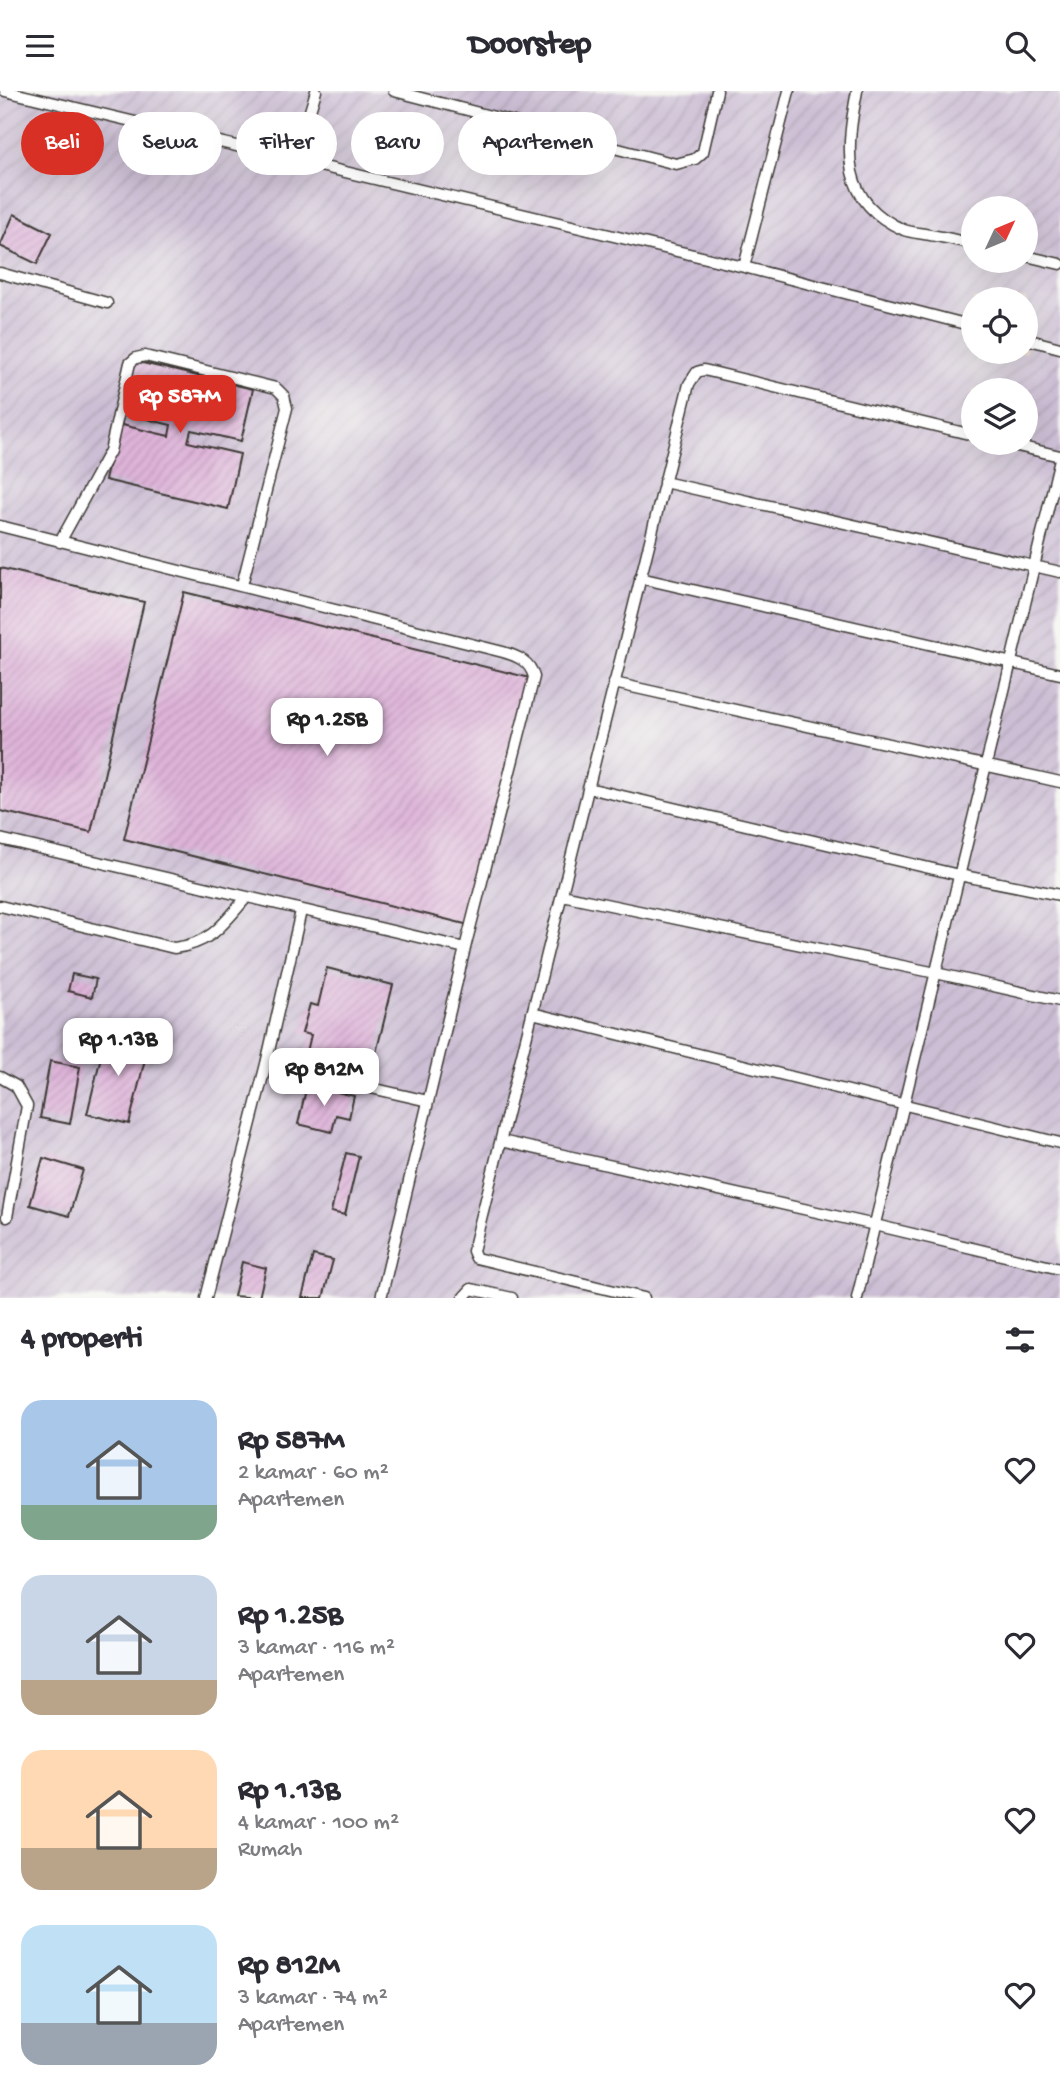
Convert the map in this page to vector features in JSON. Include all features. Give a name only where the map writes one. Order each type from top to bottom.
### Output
[{"type":"lane","points":[[5,91],[236,147]]},
{"type":"lane","points":[[310,112],[316,91]]},
{"type":"lane","points":[[394,91],[676,165],[695,159],[703,152],[717,91]]},
{"type":"lane","points":[[744,267],[789,91]]},
{"type":"lane","points":[[857,91],[851,122],[849,160],[852,179],[861,199],[905,231],[961,242]]},
{"type":"lane","points":[[337,171],[744,267],[961,323]]},
{"type":"lane","points":[[1038,259],[1060,264]]},
{"type":"lane","points":[[0,274],[107,303]]},
{"type":"lane","points":[[1038,342],[1060,348]]},
{"type":"lane","points":[[60,542],[110,451],[130,363],[145,356],[276,388],[285,396],[287,408],[242,585]]},
{"type":"lane","points":[[644,1298],[476,1258],[473,1251],[689,384],[697,372],[704,370],[961,432]]},
{"type":"lane","points":[[857,1298],[1060,458],[1038,452]]},
{"type":"lane","points":[[664,482],[1060,572]]},
{"type":"lane","points":[[0,527],[242,585],[517,656],[532,670],[534,677],[465,948],[381,1298]]},
{"type":"lane","points":[[640,578],[1060,674]]},
{"type":"lane","points":[[614,683],[1060,782]]},
{"type":"lane","points":[[588,788],[959,875],[1060,895]]},
{"type":"lane","points":[[0,839],[465,948]]},
{"type":"lane","points":[[562,895],[936,972],[1060,1001]]},
{"type":"lane","points":[[0,906],[174,947],[196,945],[216,932],[246,898]]},
{"type":"lane","points":[[206,1298],[301,911]]},
{"type":"lane","points":[[532,1013],[1060,1143]]},
{"type":"lane","points":[[265,1064],[428,1101]]},
{"type":"lane","points":[[0,1077],[16,1086],[27,1106],[7,1217]]},
{"type":"lane","points":[[501,1141],[1060,1269]]},
{"type":"lane","points":[[463,1298],[471,1289],[512,1298]]},
{"type":"shaded area","points":[[0,91],[1060,91],[1060,1298],[0,1298]]},
{"type":"building","points":[[14,214],[52,233],[37,264],[0,246]]},
{"type":"building","points":[[134,361],[253,389],[241,441],[191,430],[188,442],[240,454],[228,509],[105,480],[118,424],[169,436],[171,425],[122,413]]},
{"type":"building","points":[[0,568],[144,602],[91,832],[0,811]]},
{"type":"building","points":[[184,592],[530,678],[469,925],[124,839]]},
{"type":"building","points":[[327,968],[393,985],[370,1077],[305,1060],[311,1035],[302,1033],[310,1004],[318,1006]]},
{"type":"building","points":[[72,974],[96,979],[92,997],[68,991]]},
{"type":"building","points":[[107,1032],[149,1043],[129,1124],[87,1114]]},
{"type":"building","points":[[50,1061],[80,1067],[70,1124],[40,1118]]},
{"type":"building","points":[[307,1085],[354,1096],[349,1118],[336,1115],[332,1132],[298,1124]]},
{"type":"building","points":[[346,1153],[359,1156],[345,1215],[331,1212]]},
{"type":"building","points":[[43,1158],[83,1170],[69,1216],[30,1205]]},
{"type":"building","points":[[313,1255],[333,1260],[323,1298],[302,1298]]},
{"type":"building","points":[[242,1262],[266,1268],[259,1298],[234,1296]]}]
